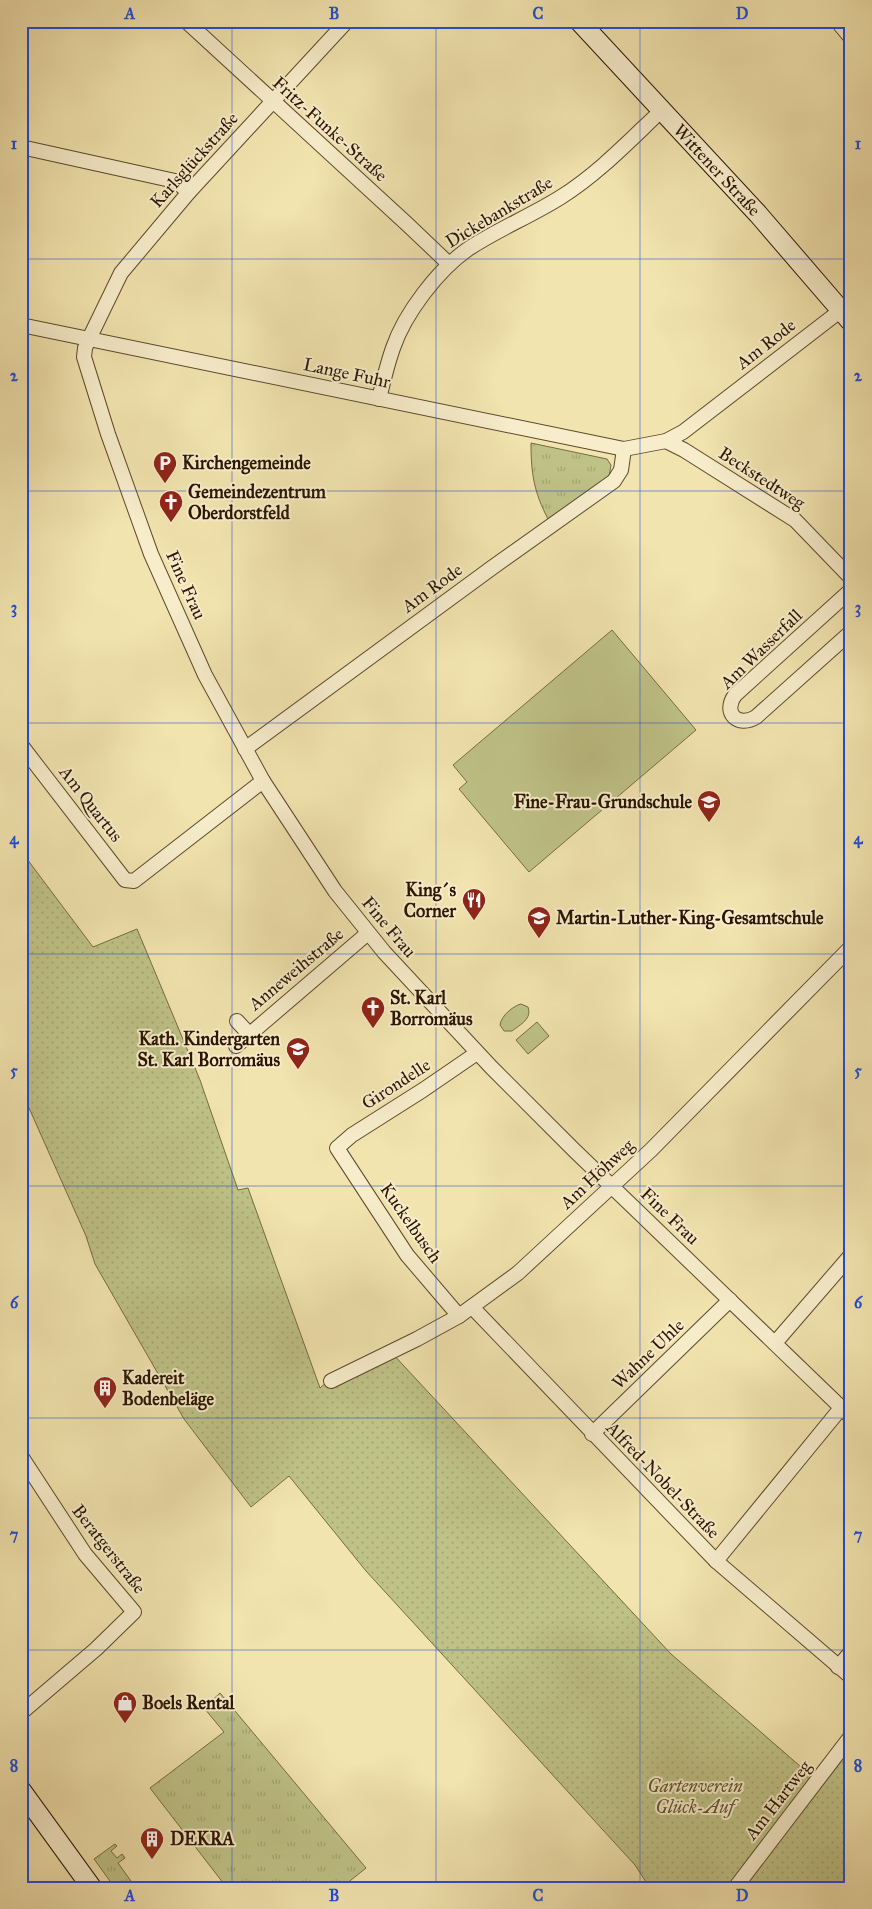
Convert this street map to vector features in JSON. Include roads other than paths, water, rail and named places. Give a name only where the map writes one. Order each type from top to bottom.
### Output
[{"type":"main road","name":"Wittener Straße","points":[[579,21],[758,214],[845,316]]},
{"type":"main road","points":[[21,1790],[92,1888]]},
{"type":"street","name":"Fritz-Funke-Straße","points":[[186,21],[449,264]]},
{"type":"street","name":"Karlsglückstraße","points":[[89,339],[121,273],[189,192],[347,21]]},
{"type":"street","points":[[837,21],[851,38]]},
{"type":"street","name":"Dickebankstraße","points":[[379,400],[393,348],[402,328],[429,288],[449,264],[493,233],[562,196],[617,153],[662,110]]},
{"type":"street","points":[[21,147],[175,181],[189,192]]},
{"type":"street","name":"Am Rode","points":[[666,441],[706,416],[845,316]]},
{"type":"street","name":"Lange Fuhr","points":[[21,325],[238,368],[379,400],[624,449],[666,441]]},
{"type":"street","name":"Fine Frau","points":[[89,339],[84,357],[108,434],[148,545],[205,675],[263,781],[335,891],[368,933],[429,1002],[477,1052],[612,1186],[846,1412]]},
{"type":"street","name":"Beckstedtweg","points":[[666,441],[691,454],[795,520],[851,578]]},
{"type":"street","name":"Am Rode","points":[[245,749],[493,567],[614,481],[621,470],[624,449]]},
{"type":"street","name":"Am Wasserfall","points":[[851,590],[735,695],[729,706],[730,712],[739,721],[746,722],[756,717],[851,632]]},
{"type":"street","name":"Am Quartus","points":[[21,745],[124,880],[134,881],[263,781]]},
{"type":"street","name":"Anneweihstraße","points":[[236,1046],[368,933]]},
{"type":"street","name":"Am Höhweg","points":[[331,1381],[417,1340],[459,1316],[518,1273],[612,1186],[769,1032],[851,947]]},
{"type":"street","name":"Anneweihstraße","points":[[237,1021],[249,1034]]},
{"type":"street","name":"Girondelle","points":[[337,1148],[352,1135],[423,1090],[477,1052]]},
{"type":"street","name":"Kuckelbusch","points":[[337,1148],[407,1255],[459,1316]]},
{"type":"street","points":[[776,1343],[851,1255]]},
{"type":"street","name":"Wahne Uhle","points":[[592,1434],[730,1300]]},
{"type":"street","name":"Alfred-Nobel-Straße","points":[[472,1307],[716,1561],[851,1677]]},
{"type":"street","points":[[716,1561],[764,1500],[846,1412]]},
{"type":"street","name":"Beratgerstraße","points":[[21,1456],[85,1554],[134,1612],[96,1649],[21,1713]]},
{"type":"street","points":[[838,1667],[851,1652]]},
{"type":"street","name":"Am Hartweg","points":[[735,1888],[851,1736]]},
{"type":"place","name":"Kirchengemeinde","points":[[165,484]]},
{"type":"place","name":"Gemeindezentrum Oberdorstfeld","points":[[171,523]]},
{"type":"place","name":"Fine-Frau-Grundschule","points":[[709,823]]},
{"type":"place","name":"King´s Corner","points":[[474,921]]},
{"type":"place","name":"Martin-Luther-King-Gesamtschule","points":[[539,939]]},
{"type":"place","name":"St. Karl Borromäus","points":[[373,1029]]},
{"type":"place","name":"Kath. Kindergarten St. Karl Borromäus","points":[[298,1070]]},
{"type":"place","name":"Kadereit Bodenbeläge","points":[[105,1409]]},
{"type":"place","name":"Boels Rental","points":[[125,1724]]},
{"type":"place","name":"DEKRA","points":[[152,1860]]},
{"type":"park label","name":"Gartenverein Glück-Auf","points":[[695,1796]]}]
